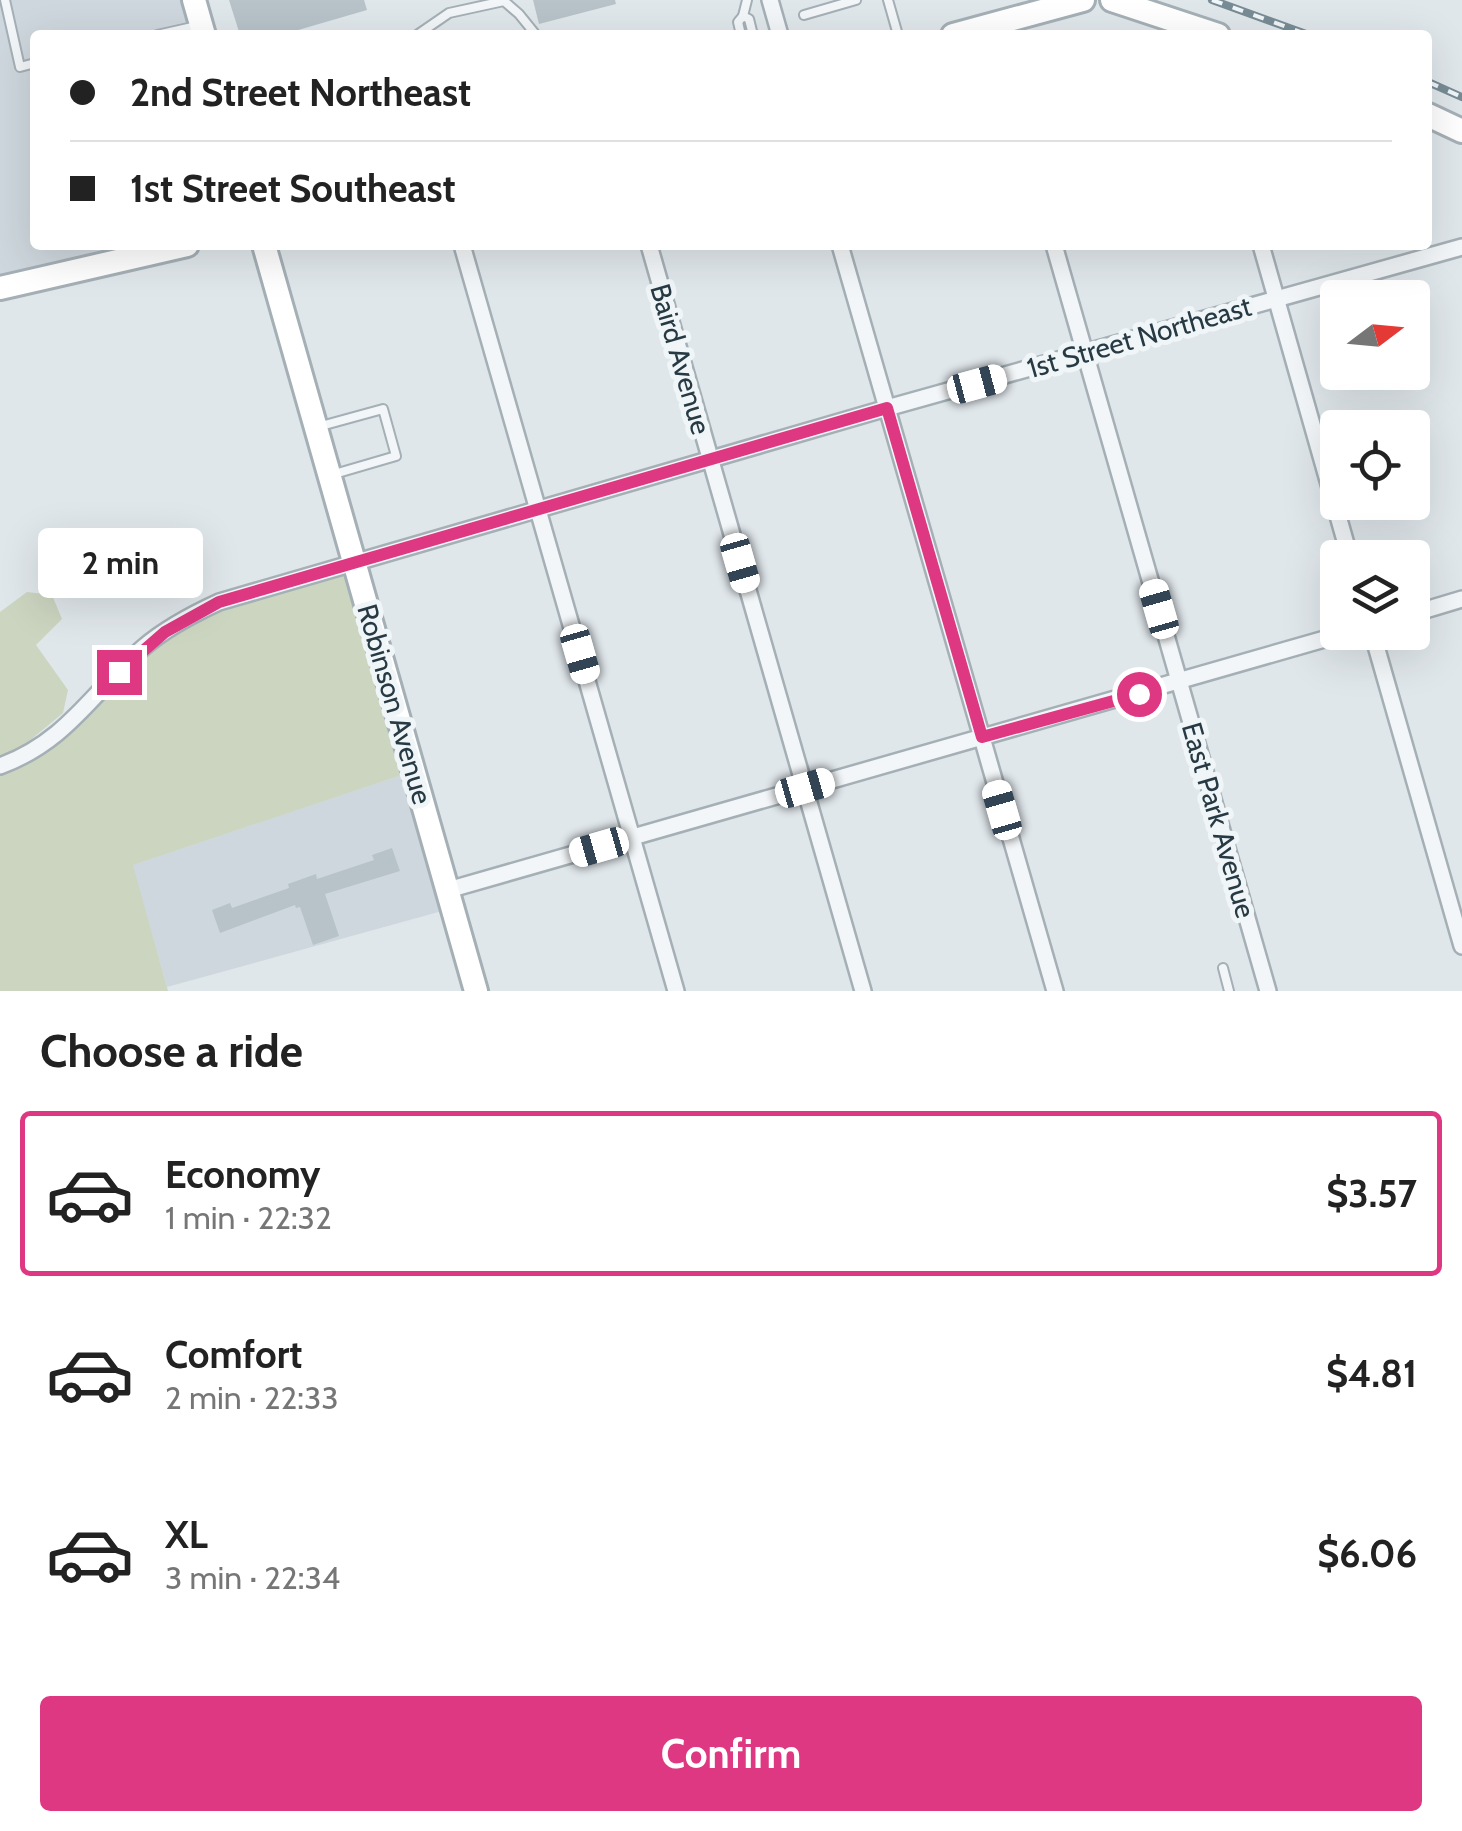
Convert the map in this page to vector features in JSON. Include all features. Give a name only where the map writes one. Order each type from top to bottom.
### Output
[{"type":"main road","points":[[194,0],[202,30]]},
{"type":"main road","points":[[992,30],[1049,4],[1083,0]]},
{"type":"main road","points":[[1112,0],[1197,30]]},
{"type":"main road","points":[[1432,117],[1462,131]]},
{"type":"main road","points":[[0,288],[164,250]]},
{"type":"main road","name":"Robinson Avenue","points":[[265,250],[476,991]]},
{"type":"street","points":[[770,0],[779,30]]},
{"type":"street","name":"1st Street Northeast","points":[[0,766],[59,734],[145,646],[196,612],[219,602],[887,408],[1462,247]]},
{"type":"street","points":[[463,250],[676,991]]},
{"type":"street","name":"Baird Avenue","points":[[650,250],[863,991]]},
{"type":"street","points":[[841,250],[1054,991]]},
{"type":"street","name":"East Park Avenue","points":[[1055,250],[1268,991]]},
{"type":"street","points":[[1262,250],[1345,540]]},
{"type":"street","points":[[1430,609],[1462,600]]},
{"type":"street","points":[[448,890],[1320,641]]},
{"type":"street","points":[[1377,650],[1462,946]]},
{"type":"lane","points":[[4,0],[20,66],[30,64]]},
{"type":"lane","points":[[424,30],[449,13],[504,0],[532,30]]},
{"type":"lane","points":[[740,30],[738,22],[747,0]]},
{"type":"lane","points":[[804,15],[856,0]]},
{"type":"lane","points":[[888,0],[897,30]]},
{"type":"lane","points":[[743,16],[749,19],[752,30]]},
{"type":"lane","points":[[316,427],[382,409],[396,456],[330,475]]},
{"type":"lane","points":[[1223,968],[1229,991]]},
{"type":"shaded area","points":[[0,0],[194,0],[203,30],[30,30],[30,250],[164,250],[0,288]]},
{"type":"shaded area","points":[[414,771],[453,908],[167,987],[132,865]]},
{"type":"green space","points":[[355,560],[414,771],[133,865],[168,991],[0,991],[0,775],[47,751],[47,743],[119,672],[196,612]]},
{"type":"green space","points":[[27,592],[52,595],[62,619],[36,645],[68,690],[63,713],[23,746],[0,757],[0,612]]},
{"type":"building","points":[[229,0],[364,0],[367,10],[298,30],[238,30]]},
{"type":"building","points":[[533,0],[615,0],[616,4],[539,24]]},
{"type":"building","points":[[392,848],[400,871],[325,894],[339,936],[313,945],[300,907],[295,905],[220,933],[212,910],[230,903],[232,908],[316,874],[317,879],[374,860],[372,855]]},
{"type":"railway","points":[[1212,0],[1295,30]]},
{"type":"railway","points":[[1432,84],[1462,97]]},
{"type":"route","points":[[119,672],[165,632],[219,602],[887,408],[982,737],[1139,694]]}]
